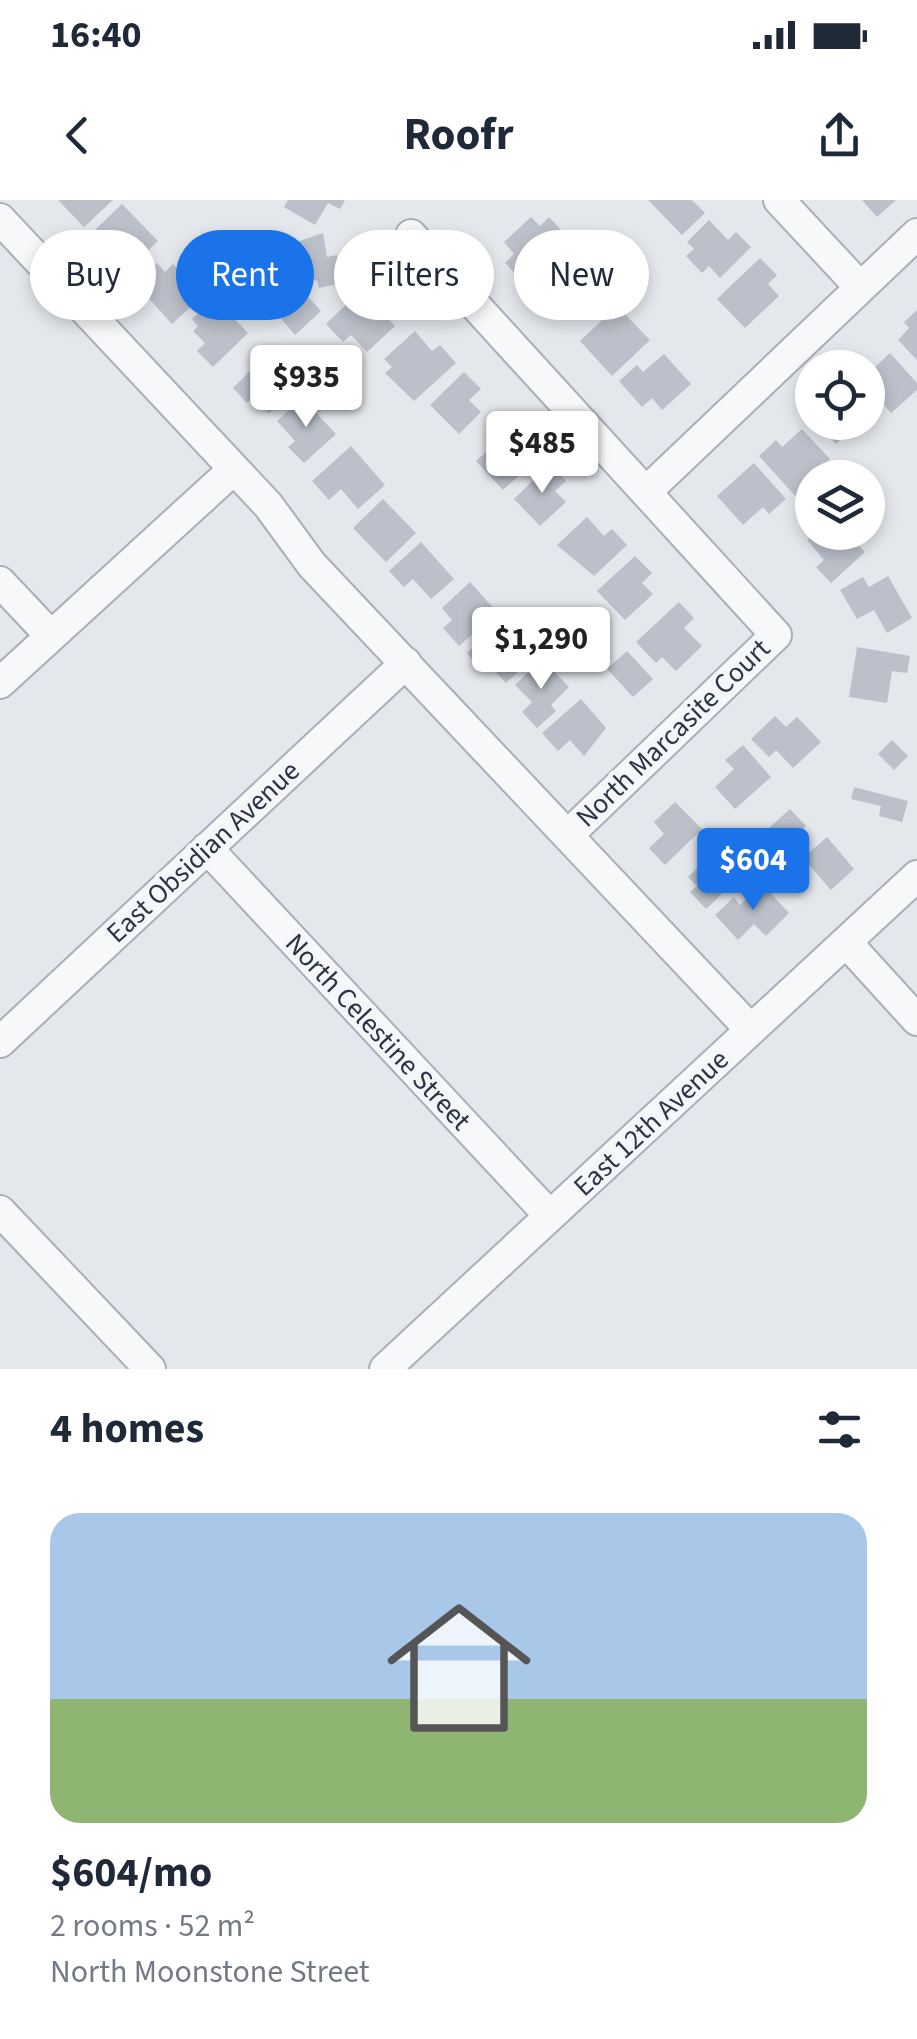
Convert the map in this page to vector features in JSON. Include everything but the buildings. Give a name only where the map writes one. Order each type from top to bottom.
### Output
[{"type":"street","points":[[779,200],[859,286]]},
{"type":"street","points":[[0,219],[268,505],[312,565],[570,833],[752,1030]]},
{"type":"street","points":[[648,490],[917,234]]},
{"type":"street","name":"North Marcasite Court","points":[[489,320],[776,635],[570,833]]},
{"type":"street","points":[[0,683],[234,468]]},
{"type":"street","points":[[0,582],[52,636]]},
{"type":"street","name":"East Obsidian Avenue","points":[[0,1042],[406,663]]},
{"type":"street","name":"North Celestine Street","points":[[207,848],[550,1216]]},
{"type":"street","name":"East 12th Avenue","points":[[385,1369],[917,876]]},
{"type":"street","points":[[846,942],[917,1020]]},
{"type":"street","points":[[0,1212],[150,1369]]}]
